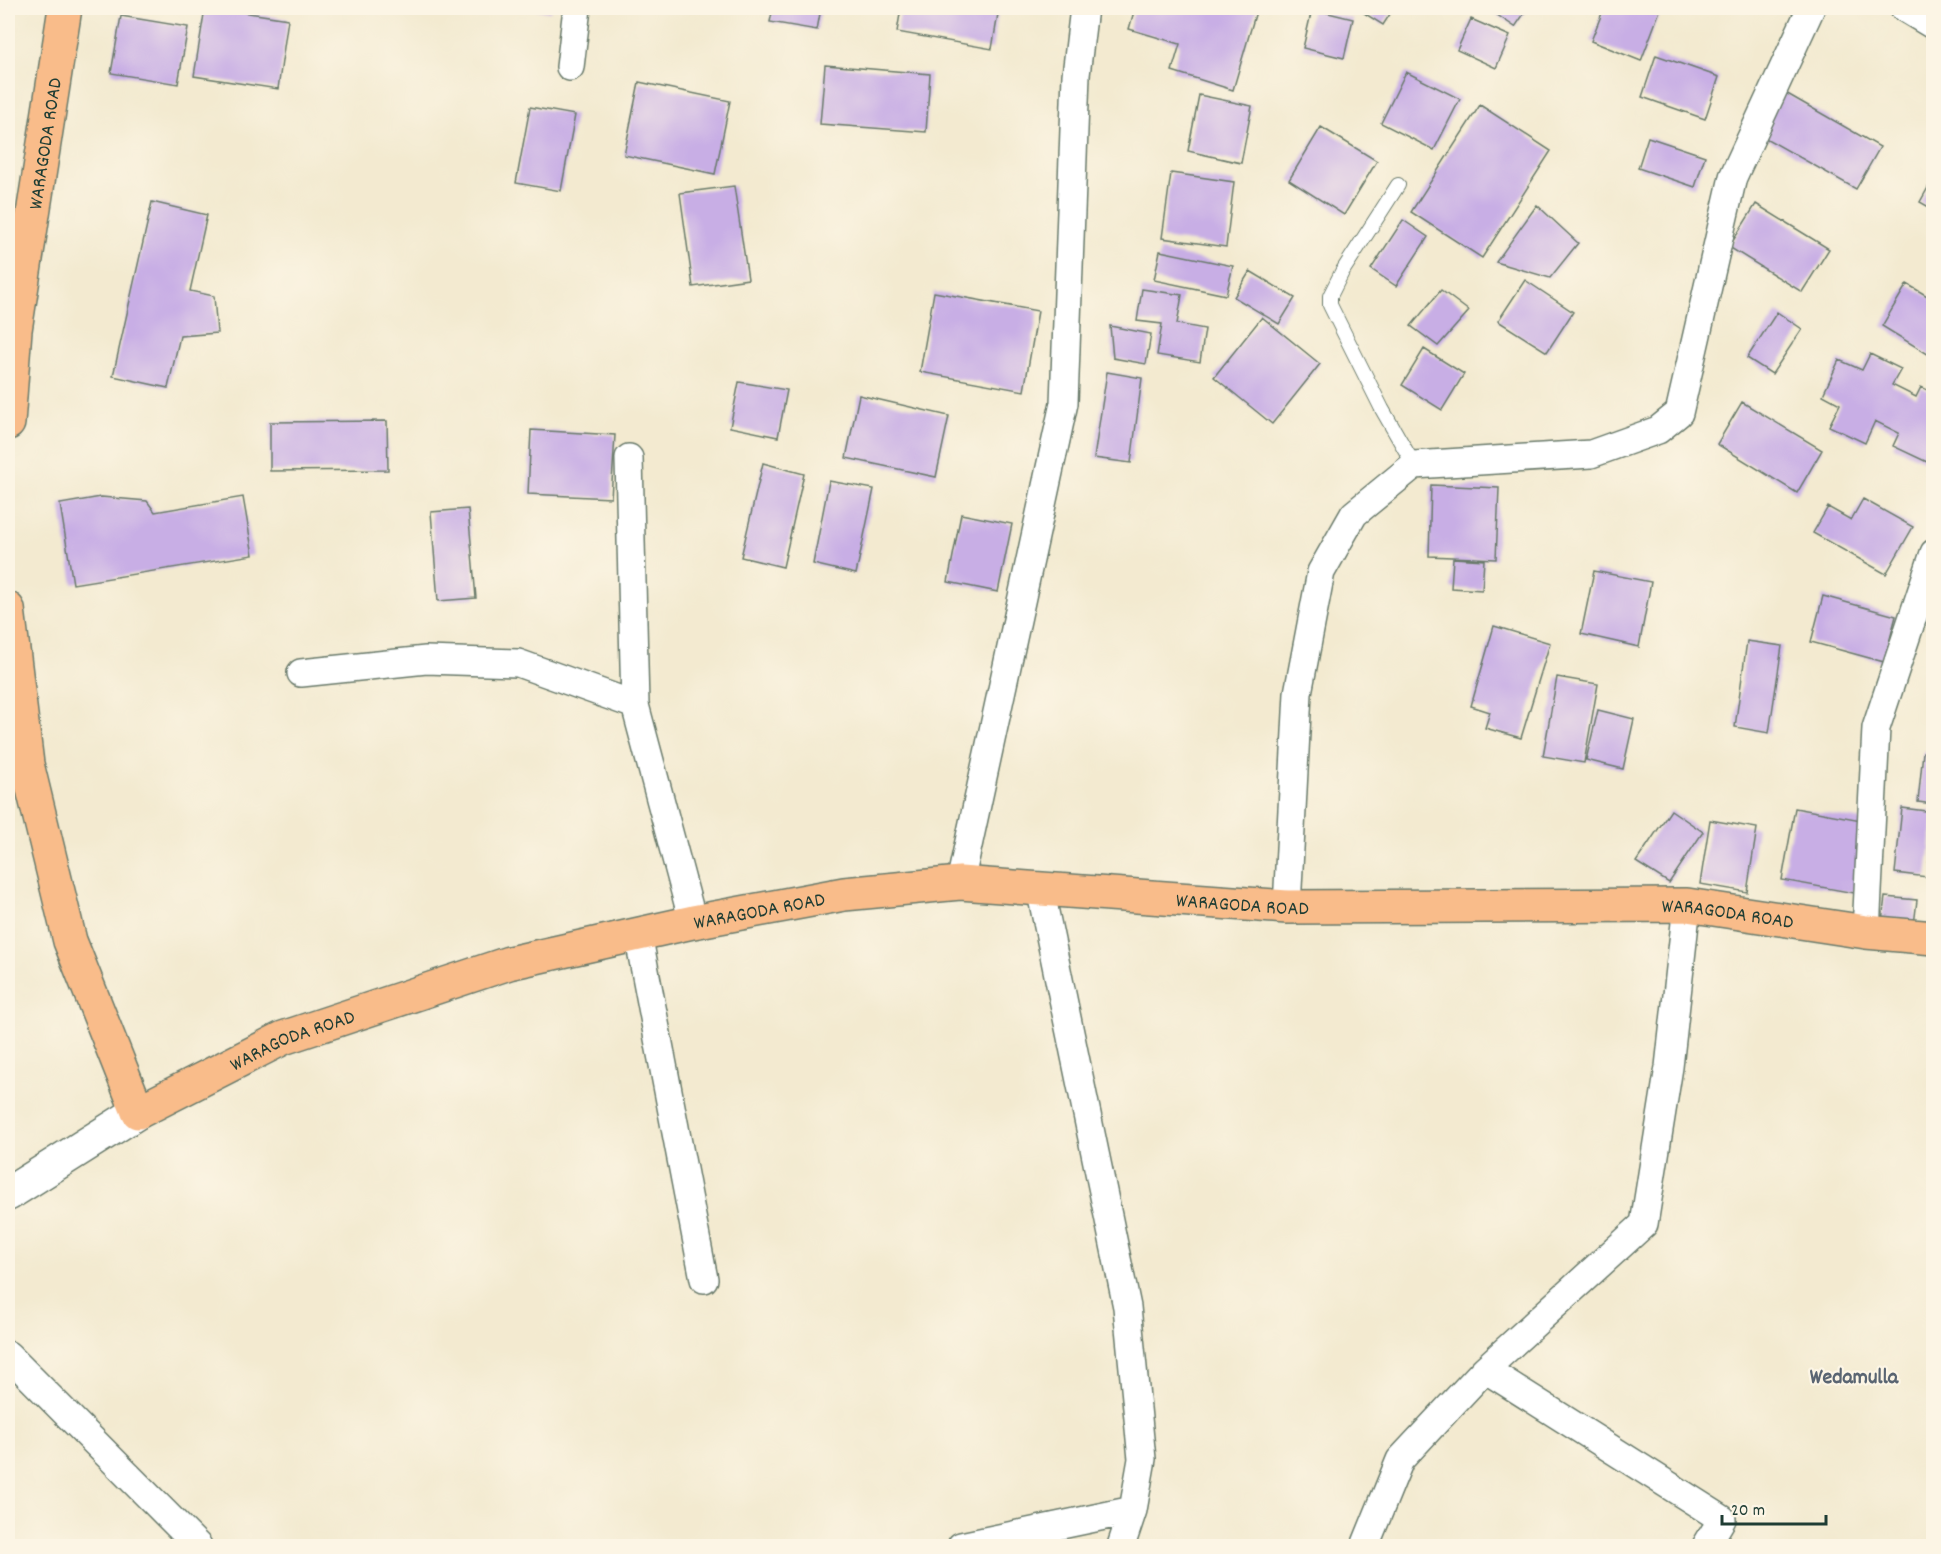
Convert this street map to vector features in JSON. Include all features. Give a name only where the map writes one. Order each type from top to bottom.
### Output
[{"type":"main road","name":"WARAGODA ROAD","points":[[8,423],[15,330],[62,8]]},
{"type":"main road","points":[[8,609],[27,764],[70,941],[138,1112]]},
{"type":"main road","name":"WARAGODA ROAD","points":[[138,1112],[283,1038],[509,963],[693,922],[844,894],[960,883],[1287,907],[1687,905],[1866,932],[1934,938]]},
{"type":"street","points":[[570,67],[577,8]]},
{"type":"street","points":[[960,883],[1064,403],[1076,75],[1084,8]]},
{"type":"street","points":[[1287,907],[1298,693],[1321,572],[1354,514],[1414,465],[1591,454],[1658,430],[1679,413],[1733,177],[1811,8]]},
{"type":"street","points":[[1904,8],[1934,26]]},
{"type":"street","points":[[628,458],[635,705],[693,922]]},
{"type":"street","points":[[1866,932],[1876,728],[1934,554]]},
{"type":"street","points":[[301,673],[426,660],[518,663],[635,705]]},
{"type":"street","points":[[1040,888],[1127,1307],[1142,1459],[1133,1510],[1121,1546]]},
{"type":"street","points":[[1365,1546],[1400,1460],[1485,1369],[1644,1224],[1669,1067],[1687,905]]},
{"type":"street","points":[[638,934],[704,1279]]},
{"type":"street","points":[[8,1194],[138,1112]]},
{"type":"street","points":[[8,1355],[198,1546]]},
{"type":"street","points":[[1485,1369],[1722,1519],[1706,1546]]},
{"type":"street","points":[[961,1546],[1133,1510]]},
{"type":"lane","points":[[1398,185],[1342,272],[1330,296],[1330,304],[1382,409],[1414,465]]},
{"type":"building","points":[[205,8],[288,19],[278,89],[194,76]]},
{"type":"building","points":[[530,8],[551,8],[550,12]]},
{"type":"building","points":[[773,8],[821,8],[817,30],[770,22]]},
{"type":"building","points":[[901,8],[999,8],[992,49],[897,32]]},
{"type":"building","points":[[1135,8],[1257,8],[1233,90],[1172,71],[1180,44],[1129,29]]},
{"type":"building","points":[[1356,8],[1394,8],[1383,25]]},
{"type":"building","points":[[1487,8],[1528,8],[1515,27]]},
{"type":"building","points":[[1604,8],[1661,8],[1641,61],[1591,41]]},
{"type":"building","points":[[1312,9],[1353,19],[1344,58],[1303,48]]},
{"type":"building","points":[[121,16],[188,27],[178,84],[111,73]]},
{"type":"building","points":[[1471,19],[1510,36],[1496,68],[1457,50]]},
{"type":"building","points":[[1656,55],[1719,77],[1705,119],[1642,97]]},
{"type":"building","points":[[825,65],[930,74],[926,132],[820,124]]},
{"type":"building","points":[[1406,72],[1460,99],[1434,150],[1381,123]]},
{"type":"building","points":[[639,82],[730,101],[715,174],[624,155]]},
{"type":"building","points":[[1784,92],[1880,147],[1856,189],[1760,135]]},
{"type":"building","points":[[1199,95],[1252,106],[1241,163],[1188,151]]},
{"type":"building","points":[[1480,105],[1551,151],[1482,258],[1411,212]]},
{"type":"building","points":[[530,107],[575,115],[561,191],[516,183]]},
{"type":"building","points":[[1321,127],[1377,161],[1344,215],[1289,180]]},
{"type":"building","points":[[1648,137],[1705,156],[1695,187],[1638,168]]},
{"type":"building","points":[[1171,173],[1234,182],[1226,247],[1162,238]]},
{"type":"building","points":[[1934,177],[1934,210],[1920,202]]},
{"type":"building","points":[[734,186],[748,279],[693,287],[680,193]]},
{"type":"building","points":[[152,202],[207,215],[190,291],[214,296],[217,333],[180,336],[168,388],[113,376]]},
{"type":"building","points":[[1756,204],[1829,249],[1802,292],[1729,247]]},
{"type":"building","points":[[1537,205],[1578,243],[1550,278],[1496,262]]},
{"type":"building","points":[[1403,220],[1428,237],[1396,286],[1371,269]]},
{"type":"building","points":[[1160,251],[1233,266],[1226,295],[1154,280]]},
{"type":"building","points":[[1250,271],[1295,298],[1279,324],[1234,297]]},
{"type":"building","points":[[1525,280],[1573,312],[1547,352],[1498,321]]},
{"type":"building","points":[[1907,284],[1934,300],[1934,358],[1882,326]]},
{"type":"building","points":[[1142,289],[1182,295],[1177,324],[1205,329],[1200,362],[1157,355],[1162,324],[1137,321]]},
{"type":"building","points":[[1441,290],[1469,311],[1438,346],[1411,326]]},
{"type":"building","points":[[934,292],[1038,311],[1024,391],[920,372]]},
{"type":"building","points":[[1777,312],[1802,329],[1772,374],[1747,358]]},
{"type":"building","points":[[1262,317],[1320,364],[1272,424],[1214,377]]},
{"type":"building","points":[[1110,326],[1151,334],[1146,364],[1113,358]]},
{"type":"building","points":[[1424,349],[1464,374],[1442,410],[1402,385]]},
{"type":"building","points":[[1870,354],[1901,369],[1892,385],[1916,397],[1921,387],[1934,393],[1934,448],[1927,462],[1893,446],[1899,433],[1875,421],[1865,443],[1829,426],[1840,404],[1823,395],[1839,360],[1862,370]]},
{"type":"building","points":[[1107,372],[1142,378],[1131,463],[1094,458]]},
{"type":"building","points":[[739,382],[787,390],[778,437],[730,427]]},
{"type":"building","points":[[859,395],[949,416],[936,477],[846,458]]},
{"type":"building","points":[[1742,402],[1822,450],[1797,493],[1717,444]]},
{"type":"building","points":[[387,421],[388,470],[270,471],[270,422]]},
{"type":"building","points":[[531,430],[615,435],[611,498],[528,494]]},
{"type":"building","points":[[763,463],[804,474],[783,567],[741,557]]},
{"type":"building","points":[[829,481],[874,489],[856,574],[813,564]]},
{"type":"building","points":[[1431,485],[1499,488],[1496,559],[1429,556]]},
{"type":"building","points":[[101,497],[147,501],[155,512],[243,497],[253,555],[73,584],[60,504]]},
{"type":"building","points":[[1863,499],[1913,527],[1886,574],[1813,533],[1828,507],[1851,520]]},
{"type":"building","points":[[468,509],[476,598],[438,601],[431,512]]},
{"type":"building","points":[[961,514],[1012,524],[998,592],[948,582]]},
{"type":"building","points":[[1453,558],[1484,560],[1482,590],[1451,588]]},
{"type":"building","points":[[1594,571],[1651,582],[1639,647],[1581,634]]},
{"type":"building","points":[[1823,596],[1896,616],[1884,662],[1811,642]]},
{"type":"building","points":[[1934,601],[1934,622],[1926,619]]},
{"type":"building","points":[[1494,626],[1550,643],[1521,738],[1485,728],[1490,712],[1471,706]]},
{"type":"building","points":[[1747,641],[1782,646],[1769,733],[1735,727]]},
{"type":"building","points":[[1557,677],[1598,684],[1584,763],[1543,756]]},
{"type":"building","points":[[1598,710],[1634,719],[1623,769],[1586,760]]},
{"type":"building","points":[[1923,752],[1934,753],[1934,804],[1918,802]]},
{"type":"building","points":[[1795,808],[1867,821],[1854,893],[1782,880]]},
{"type":"building","points":[[1902,808],[1934,812],[1927,877],[1895,873]]},
{"type":"building","points":[[1671,810],[1703,832],[1669,883],[1636,862]]},
{"type":"building","points":[[1710,820],[1757,828],[1747,892],[1700,884]]},
{"type":"building","points":[[1885,897],[1917,900],[1913,933],[1881,929]]},
{"type":"district","name":"Wedamulla","points":[[1854,1375]]}]
